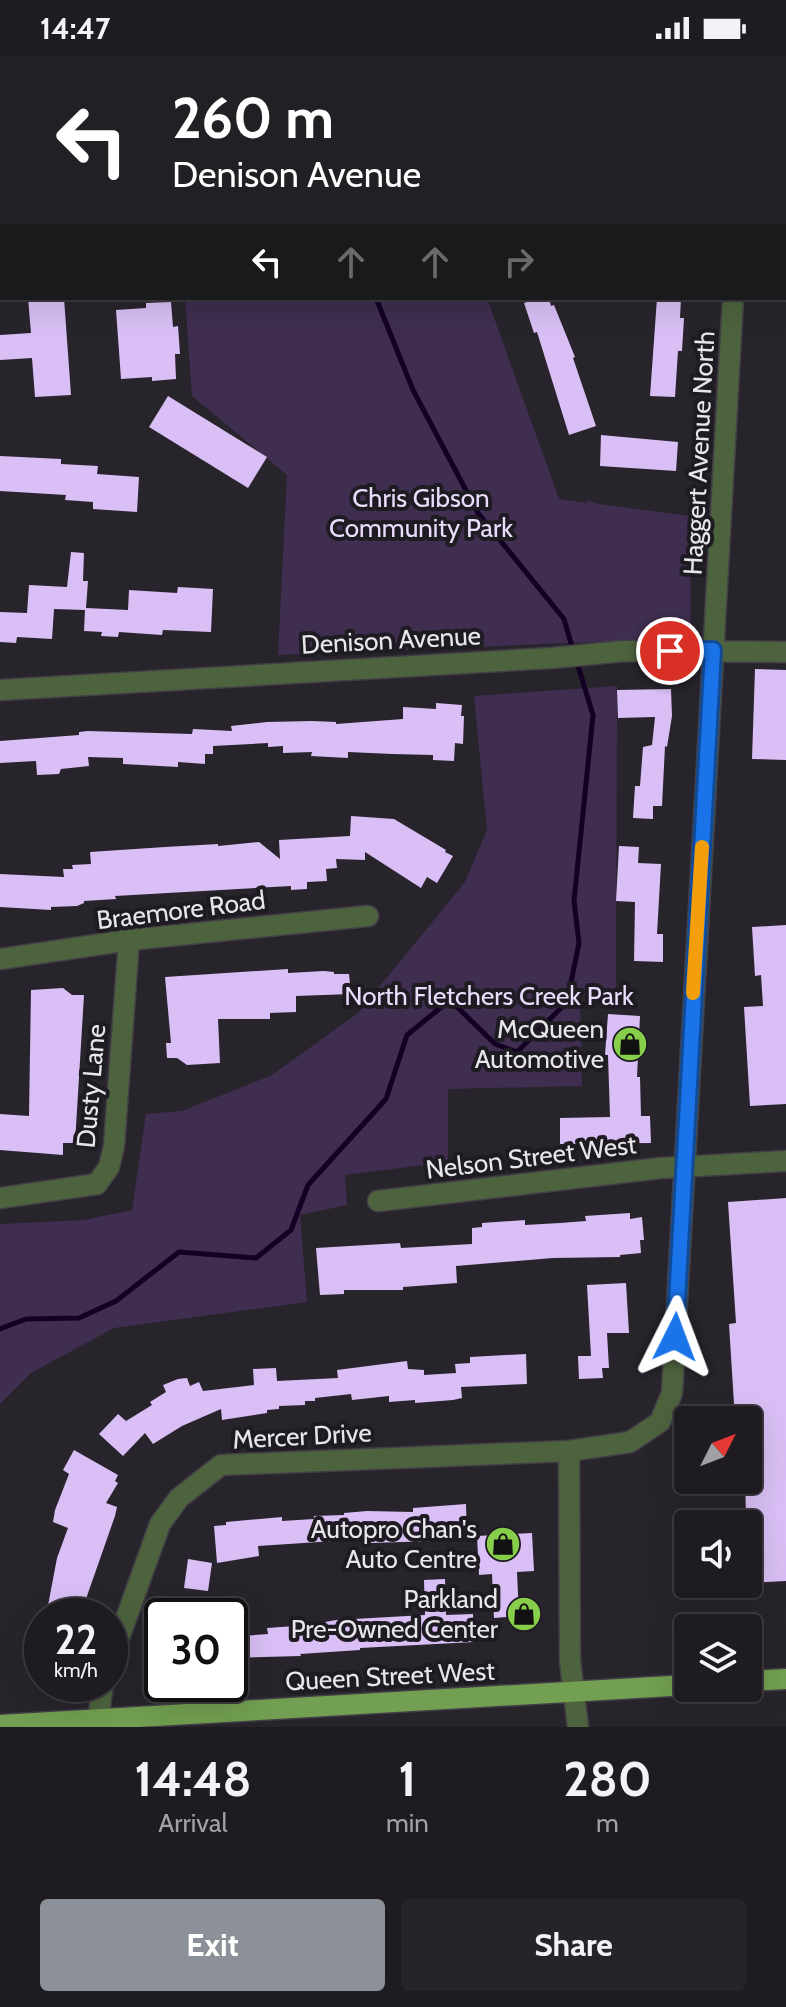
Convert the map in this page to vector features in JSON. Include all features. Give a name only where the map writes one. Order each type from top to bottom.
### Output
[{"type":"main road","points":[[762,1680],[786,1679]]},
{"type":"main road","name":"Queen Street West","points":[[0,1725],[674,1686]]},
{"type":"street","name":"Haggert Avenue North","points":[[569,1451],[630,1442],[660,1422],[672,1393],[733,300]]},
{"type":"street","name":"Denison Avenue","points":[[0,690],[597,653],[786,652]]},
{"type":"street","name":"Braemore Road","points":[[0,959],[129,940],[368,916]]},
{"type":"street","name":"Dusty Lane","points":[[0,1198],[97,1184],[109,1167],[114,1146],[129,940]]},
{"type":"street","name":"Nelson Street West","points":[[378,1201],[683,1168],[786,1161]]},
{"type":"street","name":"Mercer Drive","points":[[128,1613],[160,1524],[179,1498],[221,1465],[569,1451]]},
{"type":"street","points":[[569,1451],[570,1661],[578,1727]]},
{"type":"street","points":[[98,1720],[100,1702]]},
{"type":"green space","name":"Chris Gibson Community Park","points":[[185,300],[488,300],[559,499],[587,503],[587,500],[690,516],[691,638],[278,655],[287,475],[192,396]]},
{"type":"green space","name":"North Fletchers Creek Park","points":[[617,686],[616,993],[580,994],[582,1086],[448,1089],[448,1162],[345,1175],[347,1205],[300,1215],[307,1302],[114,1328],[31,1373],[0,1404],[0,1224],[84,1220],[132,1210],[146,1114],[182,1111],[272,1075],[358,1013],[465,882],[487,830],[474,696]]},
{"type":"building","points":[[28,300],[64,300],[71,395],[35,397],[32,358],[0,360],[0,335],[31,333]]},
{"type":"building","points":[[550,300],[551,306],[554,305],[575,357],[596,426],[569,435],[537,332],[534,333],[524,303]]},
{"type":"building","points":[[657,300],[681,300],[680,318],[684,318],[682,351],[678,351],[675,397],[650,396]]},
{"type":"building","points":[[171,302],[173,327],[178,326],[180,354],[175,354],[176,379],[121,379],[116,310],[146,308],[146,303]]},
{"type":"building","points":[[168,396],[267,457],[248,488],[149,427]]},
{"type":"building","points":[[601,435],[678,442],[676,471],[600,466]]},
{"type":"building","points":[[0,456],[61,459],[61,464],[98,466],[97,474],[139,477],[137,512],[93,509],[93,502],[65,500],[66,495],[0,491]]},
{"type":"building","points":[[71,552],[84,553],[83,581],[88,581],[86,608],[128,610],[129,590],[177,593],[178,587],[213,589],[211,632],[163,630],[162,635],[119,632],[118,637],[101,636],[102,632],[84,631],[85,610],[54,609],[52,639],[17,637],[16,643],[0,642],[0,612],[27,613],[29,585],[67,587]]},
{"type":"building","points":[[755,669],[786,670],[786,760],[752,759]]},
{"type":"building","points":[[671,689],[672,716],[665,746],[662,806],[653,806],[653,819],[633,818],[635,786],[640,786],[643,747],[652,745],[655,717],[618,718],[617,690]]},
{"type":"building","points":[[436,703],[462,705],[463,744],[455,743],[454,761],[433,760],[433,755],[348,752],[348,758],[311,756],[312,752],[283,753],[283,746],[268,747],[268,743],[213,746],[213,754],[205,754],[205,764],[178,762],[178,767],[123,764],[123,758],[88,757],[89,766],[61,769],[59,774],[37,775],[36,761],[0,763],[0,741],[79,735],[79,732],[88,731],[192,734],[193,729],[232,731],[231,726],[267,722],[336,724],[403,719],[403,707],[436,709]]},
{"type":"building","points":[[351,816],[394,819],[453,856],[437,883],[427,877],[421,888],[365,852],[365,860],[336,859],[337,868],[326,869],[327,881],[307,882],[307,889],[291,890],[291,886],[115,896],[116,899],[84,901],[77,906],[51,907],[51,910],[0,907],[0,874],[64,877],[63,869],[91,864],[90,852],[218,844],[259,842],[280,859],[279,840],[350,836]]},
{"type":"building","points":[[619,846],[639,847],[638,863],[661,864],[657,934],[663,934],[663,962],[634,961],[635,902],[616,901]]},
{"type":"building","points":[[786,925],[786,1104],[750,1106],[744,1007],[763,1006],[761,975],[755,976],[752,927]]},
{"type":"building","points":[[288,969],[288,973],[324,971],[349,974],[351,994],[296,996],[296,1012],[270,1013],[270,1019],[218,1019],[220,1063],[187,1065],[177,1058],[167,1058],[166,1043],[171,1043],[165,977]]},
{"type":"building","points":[[63,988],[72,995],[84,995],[75,1143],[63,1143],[63,1155],[0,1150],[0,1114],[29,1116],[31,990]]},
{"type":"building","points":[[608,1014],[640,1016],[637,1077],[640,1077],[641,1116],[650,1116],[651,1143],[560,1144],[560,1118],[610,1117],[608,1055],[605,1055]]},
{"type":"building","points":[[786,1198],[786,1581],[762,1582],[762,1510],[746,1510],[745,1494],[762,1494],[762,1406],[734,1406],[729,1324],[736,1323],[728,1202]]},
{"type":"building","points":[[630,1213],[630,1219],[642,1217],[644,1240],[640,1240],[641,1253],[620,1257],[553,1258],[456,1266],[457,1283],[403,1287],[403,1290],[344,1290],[344,1294],[320,1295],[316,1248],[400,1243],[401,1248],[472,1244],[472,1228],[482,1227],[482,1223],[525,1220],[525,1225],[560,1223],[586,1221],[585,1216]]},
{"type":"building","points":[[626,1283],[629,1333],[607,1333],[609,1368],[602,1368],[603,1378],[579,1379],[578,1356],[591,1356],[587,1285]]},
{"type":"building","points":[[526,1354],[527,1384],[461,1387],[462,1398],[453,1400],[389,1402],[389,1396],[352,1400],[351,1394],[315,1398],[315,1401],[305,1401],[305,1405],[279,1406],[279,1409],[267,1410],[267,1413],[222,1420],[221,1409],[182,1426],[153,1444],[145,1433],[123,1456],[99,1434],[118,1414],[126,1421],[152,1405],[150,1402],[166,1392],[163,1385],[178,1379],[187,1378],[190,1386],[199,1382],[203,1391],[254,1385],[253,1369],[276,1368],[277,1381],[338,1378],[337,1370],[407,1361],[408,1369],[424,1370],[424,1375],[456,1373],[455,1364],[470,1363],[470,1357]]},
{"type":"building","points":[[74,1450],[118,1475],[115,1481],[118,1483],[106,1503],[117,1507],[115,1516],[86,1598],[49,1598],[57,1558],[68,1528],[53,1522],[69,1474],[63,1470]]},
{"type":"building","points":[[466,1504],[467,1540],[370,1543],[365,1533],[334,1536],[334,1541],[258,1546],[259,1556],[217,1563],[214,1526],[226,1525],[226,1522],[282,1517],[282,1521],[314,1519],[314,1516],[367,1511],[413,1512],[413,1508]]},
{"type":"building","points":[[532,1533],[534,1571],[517,1572],[519,1616],[494,1618],[492,1574],[479,1575],[477,1536]]},
{"type":"building","points":[[188,1559],[212,1563],[208,1591],[184,1588]]},
{"type":"building","points":[[445,1579],[446,1615],[473,1614],[474,1642],[248,1657],[248,1636],[268,1634],[267,1628],[425,1615],[424,1580]]},
{"type":"waterway","points":[[377,300],[413,390],[478,513],[564,619],[573,650]]},
{"type":"waterway","points":[[0,1329],[26,1319],[79,1318],[116,1301],[179,1252],[256,1258],[291,1230],[308,1185],[386,1099],[407,1035],[450,1000],[495,1044],[517,1052],[567,1002],[579,943],[574,901],[593,715],[576,659]]},
{"type":"slow traffic","points":[[693,993],[702,847]]},
{"type":"place","name":"McQueen Automotive","points":[[630,1044]]},
{"type":"place","name":"Autopro Chan's Auto Centre","points":[[503,1544]]},
{"type":"place","name":"Parkland Pre-Owned Center","points":[[524,1614]]},
{"type":"route","points":[[670,651],[713,650],[675,1337]]}]
